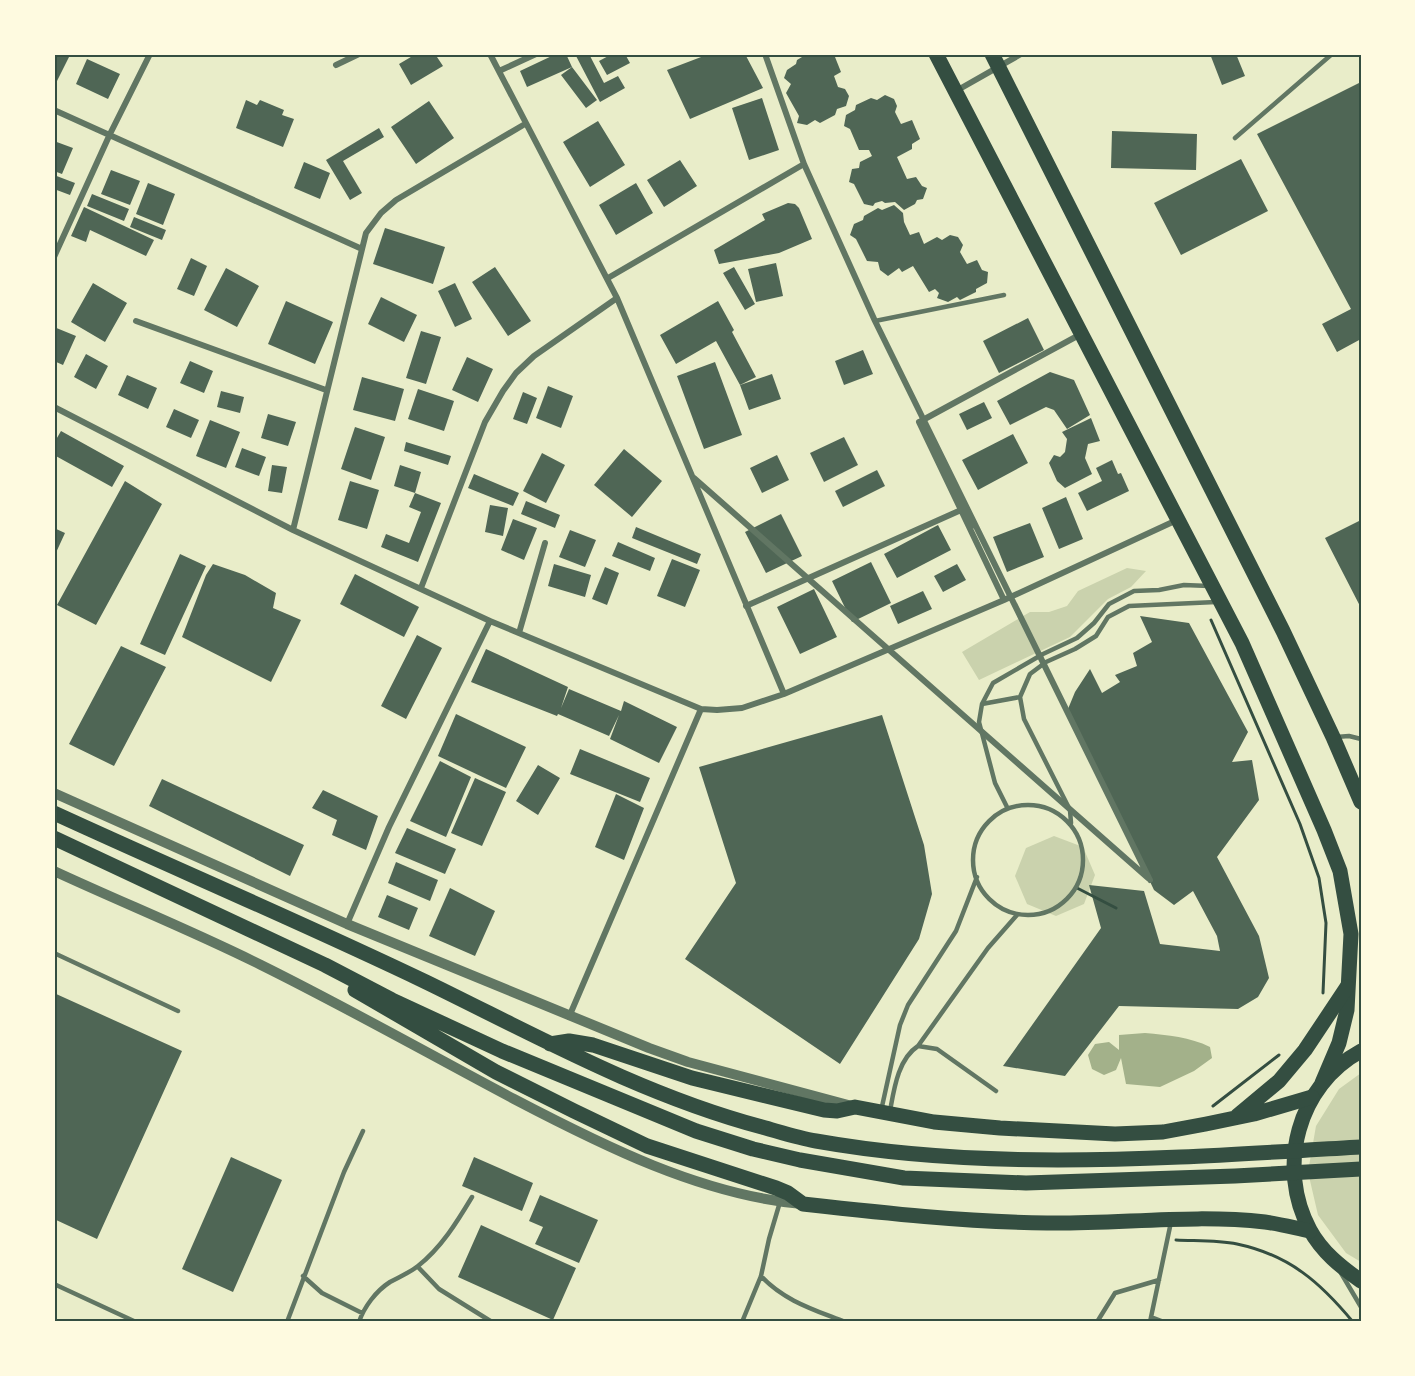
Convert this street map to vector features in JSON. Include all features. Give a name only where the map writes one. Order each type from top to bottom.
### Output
[{"type":"main road","points":[[936,54],[1242,643],[1340,871],[1351,934],[1347,1010],[1339,1043],[1322,1083]]},
{"type":"main road","points":[[995,61],[1284,631],[1334,737],[1361,802]]},
{"type":"main road","points":[[54,813],[424,981],[550,1044],[665,1096],[730,1119],[813,1141],[923,1156],[1059,1161],[1361,1147]]},
{"type":"main road","points":[[54,838],[325,965],[392,1000],[472,1037],[696,1131],[753,1149],[800,1160],[904,1178],[1026,1183],[1361,1169]]},
{"type":"main road","points":[[325,965],[367,998],[496,1072],[574,1112],[646,1146],[776,1188],[788,1193],[803,1204],[915,1216],[1048,1223],[1171,1220],[1254,1221],[1310,1231]]},
{"type":"main road","points":[[1233,1118],[1285,1073],[1305,1050],[1347,987]]},
{"type":"main road","points":[[550,1044],[569,1041],[593,1045],[692,1078],[824,1110],[837,1111],[855,1107],[934,1122],[1000,1128],[1115,1134],[1163,1132],[1254,1114],[1312,1097]]},
{"type":"main road","points":[[1361,1051],[1348,1058],[1322,1083],[1312,1097],[1298,1129],[1293,1164],[1297,1198],[1310,1231],[1335,1263],[1361,1281]]},
{"type":"street","points":[[54,257],[110,134],[150,54]]},
{"type":"street","points":[[336,65],[359,54]]},
{"type":"street","points":[[490,54],[618,298],[784,694]]},
{"type":"street","points":[[499,71],[536,54]]},
{"type":"street","points":[[765,54],[804,164],[875,321],[1150,880]]},
{"type":"street","points":[[955,91],[995,61],[1021,54]]},
{"type":"street","points":[[54,110],[362,249]]},
{"type":"street","points":[[292,530],[366,233],[381,213],[396,200],[525,124]]},
{"type":"street","points":[[608,278],[804,164]]},
{"type":"street","points":[[422,588],[485,422],[502,391],[516,373],[534,356],[618,298]]},
{"type":"street","points":[[136,321],[326,390]]},
{"type":"street","points":[[919,422],[1082,334]]},
{"type":"street","points":[[54,407],[292,530],[490,621],[701,709],[742,708],[784,694],[1005,600],[1178,520]]},
{"type":"street","points":[[919,422],[1150,880]]},
{"type":"street","points":[[919,422],[1005,600]]},
{"type":"street","points":[[692,476],[1150,880]]},
{"type":"street","points":[[746,606],[961,510]]},
{"type":"street","points":[[519,633],[545,543]]},
{"type":"street","points":[[347,924],[389,827],[490,621]]},
{"type":"street","points":[[570,1017],[701,709]]},
{"type":"street","points":[[54,793],[347,924],[570,1017],[688,1062],[855,1107]]},
{"type":"street","points":[[55,873],[261,964],[574,1130],[664,1169],[744,1194],[780,1202],[803,1204]]},
{"type":"lane","points":[[1235,138],[1332,54]]},
{"type":"lane","points":[[875,321],[1004,295]]},
{"type":"lane","points":[[1007,807],[995,783],[979,722],[982,704],[993,683],[1043,654],[1077,638],[1094,623],[1109,604],[1134,591],[1159,590],[1184,585],[1212,586]]},
{"type":"lane","points":[[1071,823],[1041,805],[1007,807],[981,829],[972,865],[987,899],[1017,915],[1052,911],[1077,888],[1084,855],[1071,823],[1070,810],[1024,719],[1020,697],[1030,674],[1046,662],[1076,649],[1096,636],[1108,617],[1121,609],[1129,606],[1221,602]]},
{"type":"lane","points":[[982,704],[1020,697]]},
{"type":"lane","points":[[1334,737],[1349,736],[1361,739]]},
{"type":"lane","points":[[886,1113],[900,1026],[908,1005],[956,931],[977,877]]},
{"type":"lane","points":[[886,1113],[906,1057],[918,1046],[988,948],[1017,915]]},
{"type":"lane","points":[[54,953],[178,1011]]},
{"type":"lane","points":[[918,1046],[937,1049],[996,1091]]},
{"type":"lane","points":[[287,1322],[344,1172],[363,1131]]},
{"type":"lane","points":[[359,1322],[362,1312],[377,1293],[388,1283],[417,1267],[450,1233],[472,1197]]},
{"type":"lane","points":[[742,1322],[761,1276],[780,1202]]},
{"type":"lane","points":[[1164,1322],[1150,1319],[1169,1239],[1171,1220]]},
{"type":"lane","points":[[1335,1263],[1361,1307]]},
{"type":"lane","points":[[417,1267],[439,1289],[492,1322]]},
{"type":"lane","points":[[303,1276],[322,1293],[362,1312]]},
{"type":"lane","points":[[761,1276],[787,1299],[845,1322]]},
{"type":"lane","points":[[1097,1322],[1115,1293],[1159,1280]]},
{"type":"lane","points":[[54,1284],[136,1322]]},
{"type":"path","points":[[1077,888],[1116,908]]},
{"type":"path","points":[[1205,1112],[1284,1051]]},
{"type":"path","points":[[1169,1239],[1236,1244],[1273,1256],[1309,1275],[1353,1322]]},
{"type":"shaded area","points":[[1127,568],[1146,571],[1131,587],[1108,599],[1070,637],[979,680],[962,652],[1030,612],[1049,612],[1067,606],[1078,591]]},
{"type":"shaded area","points":[[1054,836],[1083,847],[1095,875],[1084,904],[1056,916],[1027,904],[1015,876],[1026,848]]},
{"type":"shaded area","points":[[1145,1033],[1195,1041],[1210,1047],[1212,1058],[1194,1071],[1160,1087],[1126,1084],[1121,1058],[1116,1070],[1104,1075],[1092,1069],[1088,1055],[1095,1044],[1109,1042],[1119,1050],[1119,1035]]},
{"type":"shaded area","points":[[1361,1073],[1361,1262],[1346,1253],[1318,1215],[1308,1172],[1316,1126],[1339,1089]]},
{"type":"building","points":[[54,54],[69,57],[57,81],[54,79]]},
{"type":"building","points":[[416,54],[435,54],[443,66],[411,85],[399,64]]},
{"type":"building","points":[[556,54],[566,54],[572,67],[527,87],[520,71]]},
{"type":"building","points":[[575,54],[589,54],[604,83],[618,76],[625,88],[600,102]]},
{"type":"building","points":[[612,54],[625,54],[630,63],[607,75],[599,61]]},
{"type":"building","points":[[709,54],[745,54],[763,88],[690,119],[667,70]]},
{"type":"building","points":[[807,54],[840,54],[835,57],[841,72],[834,76],[838,87],[845,89],[849,96],[846,106],[837,109],[835,115],[820,123],[815,120],[807,125],[797,123],[799,116],[786,93],[791,84],[784,78],[787,70]]},
{"type":"building","points":[[1210,54],[1236,54],[1245,76],[1222,85]]},
{"type":"building","points":[[87,59],[120,74],[108,99],[76,84]]},
{"type":"building","points":[[572,67],[597,100],[586,108],[561,75]]},
{"type":"building","points":[[1361,82],[1361,339],[1337,352],[1322,324],[1351,309],[1257,134]]},
{"type":"building","points":[[885,95],[894,99],[897,106],[895,112],[901,124],[912,120],[920,139],[912,144],[912,149],[897,157],[907,179],[916,177],[922,186],[927,188],[923,199],[917,200],[915,204],[904,210],[895,202],[882,201],[873,206],[864,204],[854,184],[849,182],[852,169],[859,168],[860,162],[872,156],[869,150],[859,150],[850,129],[844,126],[846,115],[855,110],[856,105],[871,98],[877,100]]},
{"type":"building","points":[[762,98],[779,150],[749,160],[732,108]]},
{"type":"building","points":[[246,100],[257,105],[260,100],[284,110],[282,115],[294,119],[283,147],[236,128]]},
{"type":"building","points":[[429,101],[454,138],[416,164],[391,127]]},
{"type":"building","points":[[598,121],[625,165],[590,187],[563,142]]},
{"type":"building","points":[[379,128],[384,137],[343,161],[362,193],[350,200],[326,160]]},
{"type":"building","points":[[1112,131],[1197,134],[1196,170],[1111,168]]},
{"type":"building","points":[[54,141],[73,148],[62,174],[54,171]]},
{"type":"building","points":[[1241,159],[1268,211],[1181,255],[1154,203]]},
{"type":"building","points":[[680,160],[697,186],[664,207],[647,180]]},
{"type":"building","points":[[304,162],[330,173],[320,199],[294,188]]},
{"type":"building","points":[[111,170],[140,181],[130,205],[101,194]]},
{"type":"building","points":[[54,175],[75,183],[70,195],[54,189]]},
{"type":"building","points":[[148,183],[175,194],[163,225],[136,214]]},
{"type":"building","points":[[636,183],[653,213],[616,235],[599,205]]},
{"type":"building","points":[[92,194],[129,209],[124,221],[87,206]]},
{"type":"building","points":[[788,203],[795,204],[799,208],[812,239],[779,253],[719,264],[714,250],[765,220],[762,214]]},
{"type":"building","points":[[894,205],[903,213],[910,235],[919,232],[924,244],[937,237],[942,240],[950,235],[958,237],[963,245],[960,252],[967,264],[977,260],[982,270],[988,272],[987,283],[960,300],[957,297],[948,302],[937,298],[939,293],[935,289],[929,292],[913,266],[902,272],[899,268],[888,276],[880,270],[878,262],[867,261],[856,239],[850,235],[854,224],[878,208],[882,210]]},
{"type":"building","points":[[84,207],[154,240],[146,256],[90,230],[86,242],[71,236]]},
{"type":"building","points":[[134,217],[166,230],[162,240],[130,227]]},
{"type":"building","points":[[385,228],[445,247],[433,284],[373,264]]},
{"type":"building","points":[[191,258],[207,266],[194,296],[177,289]]},
{"type":"building","points":[[776,263],[783,296],[756,302],[748,269]]},
{"type":"building","points":[[495,267],[531,321],[508,336],[472,282]]},
{"type":"building","points":[[734,267],[755,304],[745,310],[723,273]]},
{"type":"building","points":[[226,268],[259,286],[237,327],[204,310]]},
{"type":"building","points":[[93,283],[127,303],[105,342],[71,322]]},
{"type":"building","points":[[455,283],[472,319],[455,327],[438,291]]},
{"type":"building","points":[[381,297],[417,315],[404,342],[368,324]]},
{"type":"building","points":[[286,301],[333,322],[315,364],[268,344]]},
{"type":"building","points":[[718,301],[756,377],[740,385],[716,341],[676,364],[660,335]]},
{"type":"building","points":[[1028,318],[1044,350],[999,373],[983,341]]},
{"type":"building","points":[[54,327],[76,336],[63,365],[54,361]]},
{"type":"building","points":[[421,331],[441,337],[426,384],[406,378]]},
{"type":"building","points":[[863,350],[873,374],[844,385],[835,361]]},
{"type":"building","points":[[86,354],[108,366],[96,389],[74,377]]},
{"type":"building","points":[[467,357],[493,369],[478,402],[452,390]]},
{"type":"building","points":[[190,361],[213,371],[204,393],[180,383]]},
{"type":"building","points":[[715,362],[742,435],[704,449],[677,376]]},
{"type":"building","points":[[1050,372],[1074,380],[1090,415],[1067,429],[1054,410],[1046,407],[1010,425],[997,401]]},
{"type":"building","points":[[772,374],[781,399],[749,410],[740,385]]},
{"type":"building","points":[[127,375],[157,388],[148,409],[118,395]]},
{"type":"building","points":[[362,377],[404,389],[395,421],[353,410]]},
{"type":"building","points":[[548,386],[573,396],[561,428],[536,418]]},
{"type":"building","points":[[418,389],[454,401],[444,431],[408,419]]},
{"type":"building","points":[[221,391],[244,397],[240,413],[217,407]]},
{"type":"building","points":[[523,392],[537,398],[527,424],[513,419]]},
{"type":"building","points":[[984,402],[992,418],[967,430],[959,414]]},
{"type":"building","points":[[174,409],[199,420],[191,438],[166,427]]},
{"type":"building","points":[[268,414],[296,422],[288,446],[261,438]]},
{"type":"building","points":[[1091,418],[1100,441],[1088,444],[1085,458],[1092,474],[1065,488],[1057,481],[1049,463],[1054,455],[1060,457],[1065,452],[1067,439],[1062,432]]},
{"type":"building","points":[[210,420],[240,432],[226,468],[196,456]]},
{"type":"building","points":[[355,427],[385,437],[371,480],[341,469]]},
{"type":"building","points":[[61,431],[124,466],[112,487],[54,455],[54,443]]},
{"type":"building","points":[[1013,434],[1028,463],[978,490],[962,460]]},
{"type":"building","points":[[844,437],[858,465],[824,482],[810,453]]},
{"type":"building","points":[[406,442],[451,456],[448,465],[404,451]]},
{"type":"building","points":[[242,448],[266,457],[259,476],[235,467]]},
{"type":"building","points":[[624,449],[662,481],[632,517],[594,485]]},
{"type":"building","points":[[542,453],[565,465],[546,503],[523,491]]},
{"type":"building","points":[[777,455],[789,480],[762,493],[750,468]]},
{"type":"building","points":[[1112,460],[1129,491],[1087,511],[1078,493],[1102,481],[1096,468]]},
{"type":"building","points":[[272,465],[287,467],[282,493],[268,491]]},
{"type":"building","points":[[400,465],[421,472],[415,493],[394,486]]},
{"type":"building","points":[[877,470],[885,486],[843,507],[835,491]]},
{"type":"building","points":[[474,474],[519,493],[513,506],[468,488]]},
{"type":"building","points":[[125,481],[162,504],[96,625],[57,605]]},
{"type":"building","points":[[350,481],[379,490],[367,529],[338,520]]},
{"type":"building","points":[[415,493],[441,503],[418,562],[381,547],[386,534],[409,543],[421,512],[409,507]]},
{"type":"building","points":[[1066,497],[1083,539],[1059,549],[1042,508]]},
{"type":"building","points":[[526,501],[560,515],[555,528],[521,514]]},
{"type":"building","points":[[490,505],[508,508],[503,536],[485,532]]},
{"type":"building","points":[[781,514],[802,556],[766,573],[745,532]]},
{"type":"building","points":[[513,519],[537,528],[524,560],[501,550]]},
{"type":"building","points":[[1361,520],[1361,608],[1325,538]]},
{"type":"building","points":[[1030,523],[1044,557],[1007,572],[993,537]]},
{"type":"building","points":[[938,525],[951,550],[897,578],[884,554]]},
{"type":"building","points":[[636,527],[701,554],[697,564],[632,538]]},
{"type":"building","points":[[54,528],[65,533],[54,557]]},
{"type":"building","points":[[570,530],[596,540],[585,567],[559,557]]},
{"type":"building","points":[[618,542],[655,558],[650,571],[612,556]]},
{"type":"building","points":[[180,554],[206,566],[165,655],[140,644]]},
{"type":"building","points":[[672,559],[700,570],[685,607],[657,596]]},
{"type":"building","points":[[871,562],[891,603],[852,622],[832,581]]},
{"type":"building","points":[[213,564],[245,575],[276,593],[273,608],[301,620],[271,682],[182,637],[206,575]]},
{"type":"building","points":[[554,564],[591,575],[585,597],[548,586]]},
{"type":"building","points":[[957,564],[966,580],[943,592],[934,576]]},
{"type":"building","points":[[605,567],[619,573],[607,605],[592,599]]},
{"type":"building","points":[[355,574],[419,607],[404,637],[340,604]]},
{"type":"building","points":[[814,589],[837,637],[800,654],[777,607]]},
{"type":"building","points":[[923,591],[932,609],[898,624],[890,606]]},
{"type":"building","points":[[1140,616],[1189,623],[1248,732],[1232,762],[1252,760],[1259,800],[1217,857],[1259,936],[1269,978],[1258,997],[1238,1009],[1119,1006],[1065,1076],[1003,1066],[1101,928],[1089,885],[1144,891],[1160,944],[1220,951],[1217,936],[1193,891],[1174,905],[1154,890],[1068,709],[1075,692],[1090,669],[1102,693],[1120,682],[1115,675],[1137,666],[1133,653],[1152,642]]},
{"type":"building","points":[[417,635],[442,648],[406,719],[381,706]]},
{"type":"building","points":[[121,646],[166,667],[114,766],[69,744]]},
{"type":"building","points":[[486,649],[568,687],[561,708],[569,689],[621,711],[624,701],[677,727],[659,763],[610,739],[619,715],[609,736],[558,714],[557,716],[471,682]]},
{"type":"building","points":[[456,714],[526,747],[506,788],[438,756]]},
{"type":"building","points":[[882,715],[924,845],[932,894],[919,939],[840,1064],[685,959],[736,883],[699,767]]},
{"type":"building","points":[[580,749],[650,778],[640,802],[570,774]]},
{"type":"building","points":[[440,761],[471,777],[446,837],[410,821]]},
{"type":"building","points":[[538,765],[560,778],[538,815],[516,801]]},
{"type":"building","points":[[475,778],[506,792],[482,846],[451,833]]},
{"type":"building","points":[[162,779],[304,845],[290,876],[149,806]]},
{"type":"building","points":[[323,790],[378,816],[366,850],[332,835],[337,820],[312,808]]},
{"type":"building","points":[[616,794],[644,808],[624,860],[595,847]]},
{"type":"building","points":[[407,828],[456,849],[445,874],[395,853]]},
{"type":"building","points":[[396,862],[438,880],[430,901],[388,883]]},
{"type":"building","points":[[450,888],[495,911],[475,956],[429,936]]},
{"type":"building","points":[[387,895],[418,908],[409,930],[378,917]]},
{"type":"building","points":[[54,993],[182,1051],[97,1239],[54,1219]]},
{"type":"building","points":[[231,1157],[282,1180],[233,1292],[182,1269]]},
{"type":"building","points":[[474,1157],[533,1183],[522,1211],[462,1186]]},
{"type":"building","points":[[540,1195],[598,1220],[579,1263],[535,1244],[543,1227],[529,1221]]},
{"type":"building","points":[[481,1225],[576,1268],[553,1320],[458,1277]]}]
